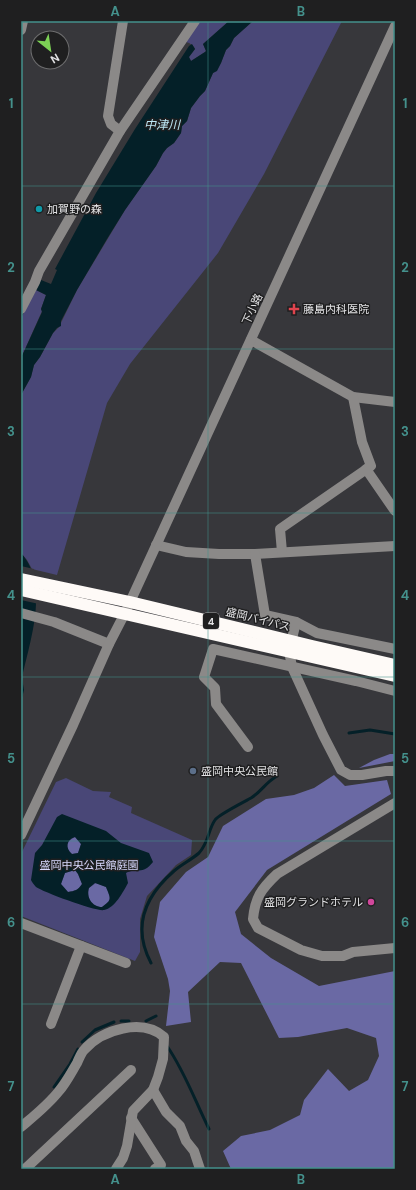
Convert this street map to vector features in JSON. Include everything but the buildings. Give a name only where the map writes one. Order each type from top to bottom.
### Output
[{"type":"highway","name":"盛岡バイパス","points":[[21,580],[56,593],[125,613],[291,646],[395,676]]},
{"type":"highway","name":"盛岡バイパス","points":[[21,590],[130,602],[291,646]]},
{"type":"highway","name":"盛岡バイパス","points":[[308,650],[395,665]]},
{"type":"street","points":[[21,30],[23,21]]},
{"type":"street","points":[[120,131],[111,124],[108,116],[123,21]]},
{"type":"street","points":[[21,309],[39,271],[120,131],[195,21]]},
{"type":"street","name":"下小路","points":[[21,836],[395,26]]},
{"type":"street","points":[[251,340],[353,396],[395,402]]},
{"type":"street","points":[[282,552],[280,529],[371,466],[362,442],[353,396]]},
{"type":"street","points":[[366,469],[395,511]]},
{"type":"street","points":[[156,545],[186,552],[255,554],[395,546]]},
{"type":"street","points":[[255,554],[265,615],[296,622],[317,633],[395,649]]},
{"type":"street","points":[[21,613],[54,622],[110,644]]},
{"type":"street","points":[[296,622],[291,646],[292,667],[323,735],[341,770],[350,775],[395,771]]},
{"type":"street","points":[[248,747],[216,704],[215,688],[204,677],[213,649],[395,691]]},
{"type":"street","points":[[395,802],[277,874],[268,882],[256,899],[253,919],[258,928],[301,950],[322,956],[343,956],[353,952],[395,948]]},
{"type":"street","points":[[21,923],[126,962]]},
{"type":"street","points":[[52,1024],[81,946]]},
{"type":"street","points":[[21,1127],[41,1110],[58,1092],[67,1080],[84,1050],[98,1038],[116,1029],[141,1028],[158,1031],[164,1037],[162,1063],[153,1090],[133,1111],[127,1146],[123,1158],[116,1169]]},
{"type":"street","points":[[25,1169],[131,1070]]},
{"type":"street","points":[[153,1090],[166,1112],[180,1126],[186,1141],[194,1151],[200,1169]]},
{"type":"street","points":[[131,1118],[161,1165],[156,1169]]},
{"type":"green space","points":[[197,21],[229,21],[203,44],[206,51],[191,61],[189,57],[195,49],[192,45],[184,41]]},
{"type":"green space","points":[[253,21],[342,21],[264,174],[218,253],[130,364],[107,403],[57,575],[32,569],[21,553],[21,395],[31,377],[34,365],[53,333],[59,327],[77,290],[125,210],[156,166],[163,153],[174,143],[181,133],[182,126],[187,121],[191,108],[205,91],[213,73],[221,63],[226,50],[234,38]]},
{"type":"green space","points":[[36,290],[46,295],[41,309],[42,311],[21,358],[21,318]]},
{"type":"green space","name":"盛岡中央公民館庭園","points":[[66,778],[93,791],[111,792],[109,797],[132,807],[131,813],[192,840],[191,855],[176,865],[147,896],[140,919],[140,952],[135,961],[21,916],[21,854],[56,782]]},
{"type":"shaded area","points":[[390,754],[395,754],[395,761],[359,768],[374,760]]},
{"type":"shaded area","points":[[334,775],[345,786],[387,780],[391,794],[267,870],[235,912],[241,934],[271,958],[319,986],[395,971],[395,1169],[231,1169],[223,1151],[241,1136],[270,1130],[300,1115],[304,1100],[328,1069],[349,1091],[368,1080],[379,1056],[376,1038],[347,1028],[298,1037],[279,1038],[241,963],[220,962],[188,992],[191,1022],[166,1026],[170,991],[168,979],[154,937],[160,902],[186,872],[208,857],[223,826],[266,799],[294,795],[314,788]]},
{"type":"shaded area","points":[[75,837],[81,844],[78,853],[72,854],[68,849],[68,843]]},
{"type":"shaded area","points":[[75,870],[82,884],[76,890],[68,892],[61,884],[65,873]]},
{"type":"shaded area","points":[[96,883],[106,887],[110,897],[108,903],[102,907],[95,905],[88,895],[89,888]]},
{"type":"water","name":"中津川","points":[[229,21],[253,21],[234,38],[226,50],[217,71],[213,73],[205,91],[191,108],[187,121],[182,126],[181,133],[174,143],[163,153],[156,166],[125,210],[107,239],[77,290],[61,321],[61,326],[53,333],[34,365],[31,377],[21,395],[21,358],[42,312],[41,309],[46,295],[36,290],[41,280],[51,284],[57,270],[55,269],[96,193],[135,129],[189,46],[192,44],[195,49],[189,57],[191,61],[206,51],[203,44]]},
{"type":"water","points":[[21,553],[30,566],[35,581],[36,597],[33,631],[22,678],[24,690],[21,702]]},
{"type":"water","points":[[62,814],[106,831],[121,843],[149,853],[153,862],[146,869],[126,873],[128,883],[124,891],[112,906],[104,910],[81,905],[41,890],[33,884],[31,880],[35,853],[42,845],[57,817]],"holes":[[[75,837],[81,844],[78,853],[72,854],[68,849],[68,842]],[[75,870],[82,884],[79,888],[68,892],[61,884],[65,873]],[[95,883],[106,887],[110,897],[108,903],[102,907],[95,905],[89,898],[89,888]]]},
{"type":"pier","points":[[21,566],[34,569],[39,604],[21,600]]},
{"type":"waterway","points":[[349,733],[370,730],[395,734]]},
{"type":"waterway","points":[[151,963],[145,950],[142,937],[142,925],[144,913],[155,891],[174,871],[199,853],[205,845],[213,824],[217,818],[251,798],[269,781],[277,776]]},
{"type":"waterway","points":[[146,1021],[156,1016]]},
{"type":"waterway","points":[[121,1021],[129,1021]]},
{"type":"waterway","points":[[82,1042],[95,1030],[114,1022]]},
{"type":"waterway","points":[[167,1046],[185,1076],[209,1129]]},
{"type":"waterway","points":[[54,1087],[70,1064],[78,1049]]},
{"type":"place","name":"加賀野の森","points":[[39,209]]},
{"type":"place","name":"藤島内科医院","points":[[294,309]]},
{"type":"place","name":"盛岡中央公民館","points":[[193,771]]},
{"type":"place","name":"盛岡グランドホテル","points":[[371,902]]}]
